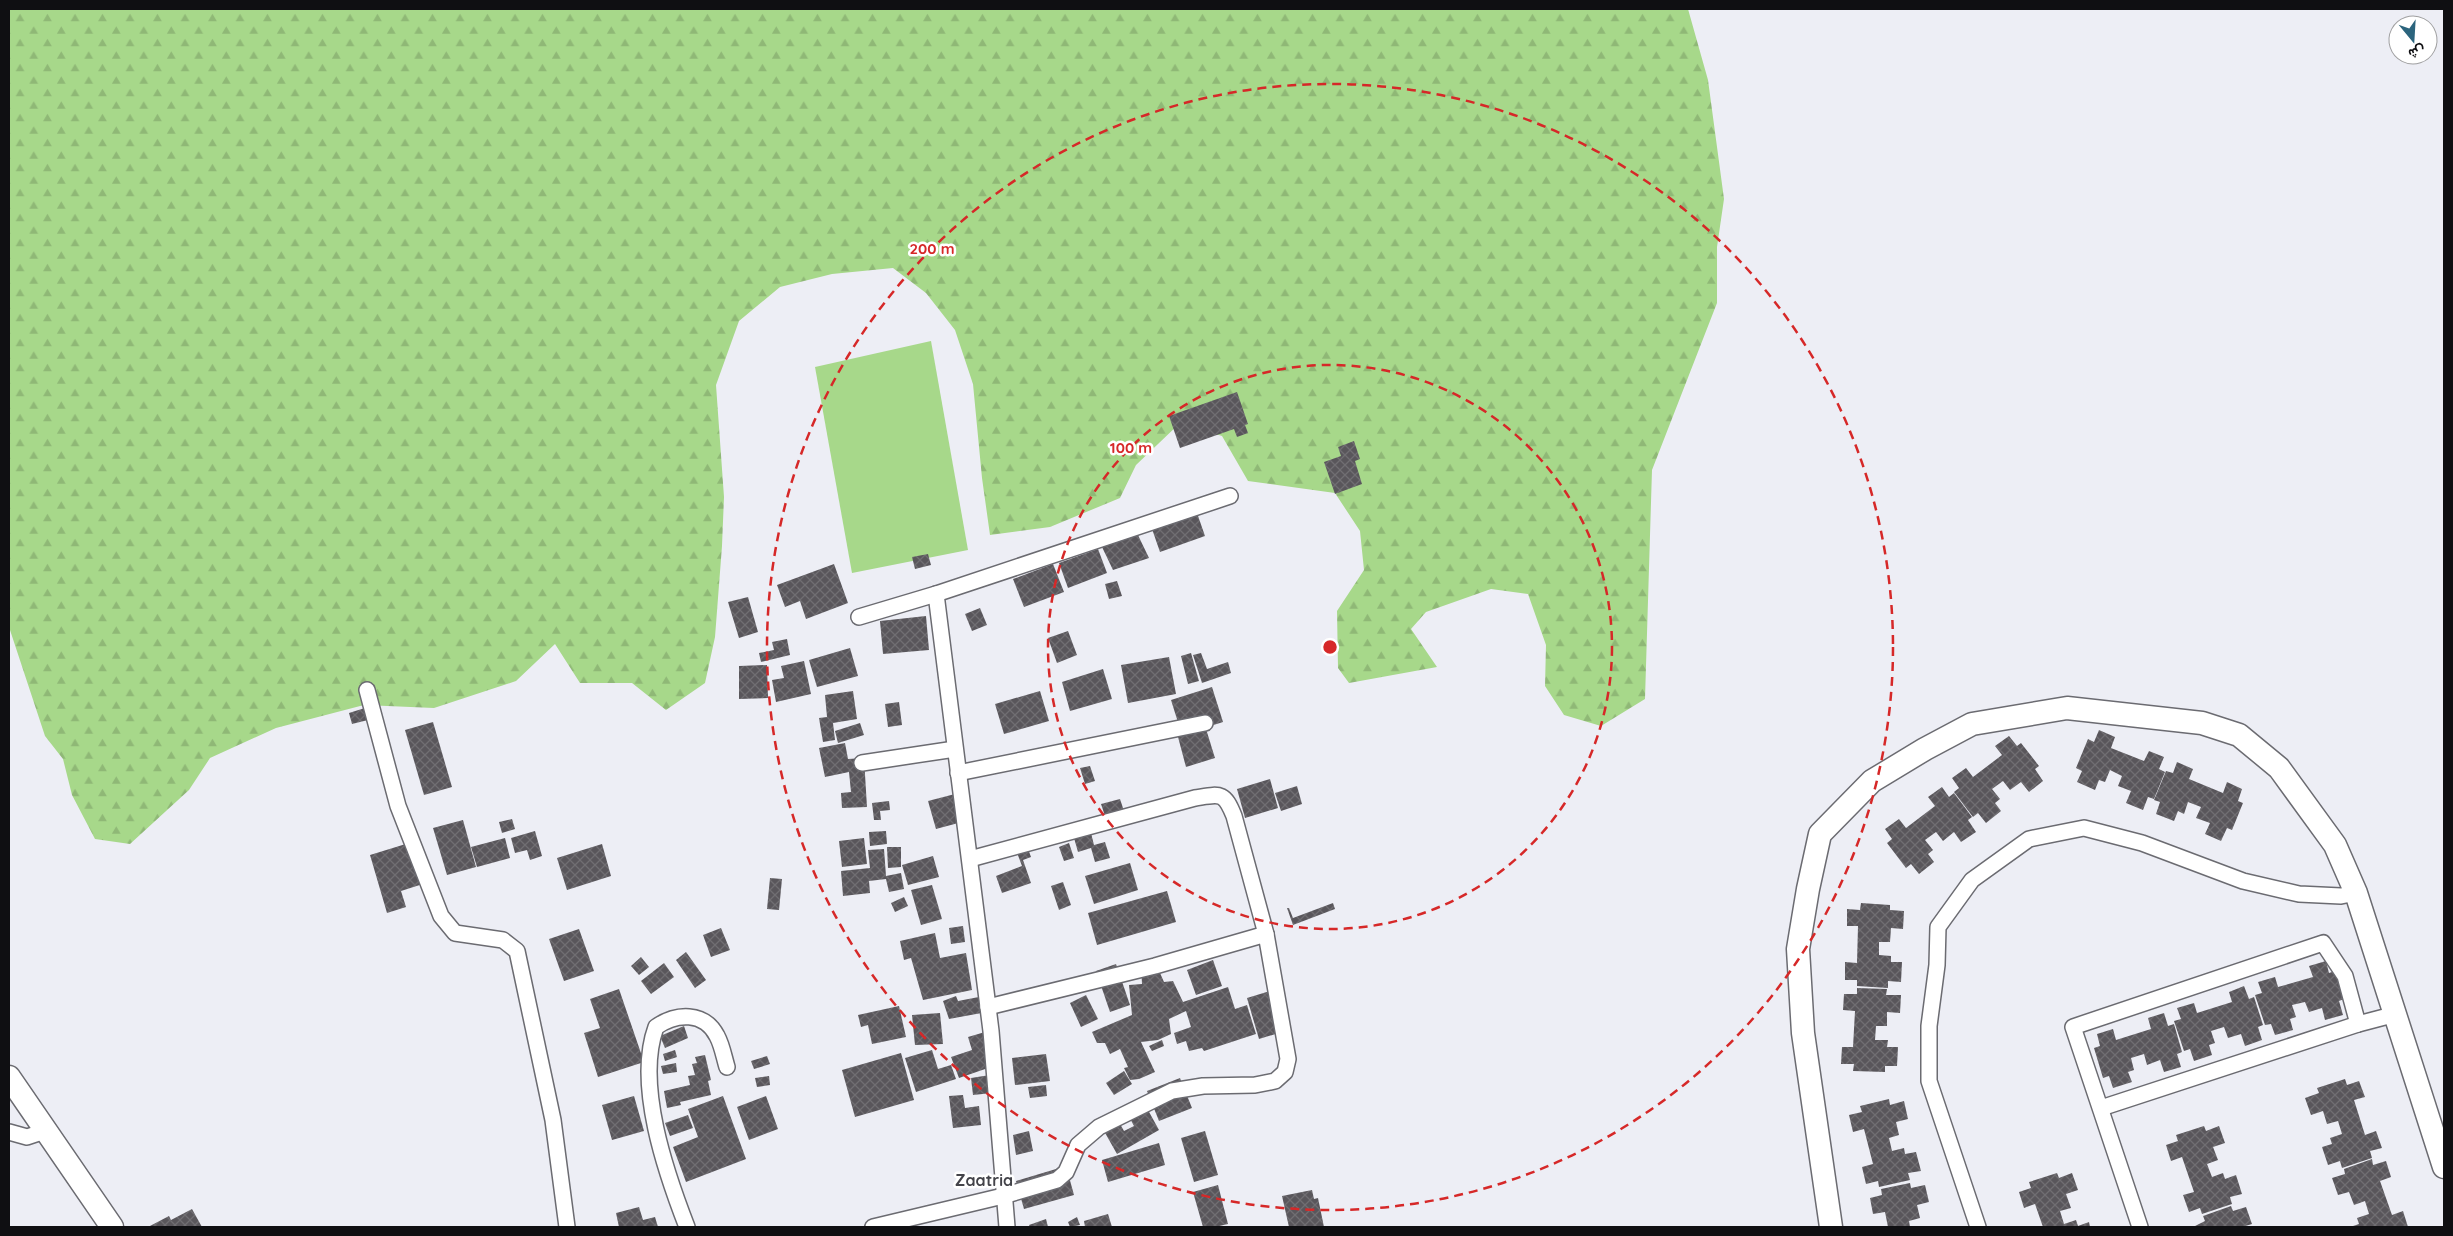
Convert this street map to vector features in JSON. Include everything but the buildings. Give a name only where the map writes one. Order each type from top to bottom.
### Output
[{"type":"street","points":[[859,617],[936,594],[1230,496]]},
{"type":"street","points":[[936,594],[988,1006],[999,1112],[1003,1196],[1007,1227]]},
{"type":"street","points":[[368,690],[398,806],[441,916],[455,933],[503,940],[517,951],[553,1120],[567,1227]]},
{"type":"street","points":[[1831,1227],[1803,1033],[1798,949],[1820,834],[1872,781],[1925,749],[1972,724],[2067,708],[2202,723],[2239,735],[2279,768],[2335,845],[2356,893],[2444,1167]]},
{"type":"street","points":[[958,773],[1205,723]]},
{"type":"street","points":[[862,764],[955,749]]},
{"type":"street","points":[[873,1227],[1003,1196],[1057,1180],[1066,1172],[1078,1145],[1099,1127],[1172,1091],[1203,1086],[1255,1085],[1275,1081],[1285,1072],[1288,1059],[1266,934],[1228,800],[1217,795],[1195,798],[970,859]]},
{"type":"street","points":[[1978,1227],[1929,1081],[1929,1026],[1937,965],[1938,926],[1972,880],[2029,840],[2084,828],[2142,843],[2253,883],[2299,894],[2341,896],[2356,893]]},
{"type":"street","points":[[988,1006],[1155,966],[1266,934]]},
{"type":"street","points":[[2140,1227],[2073,1027],[2323,944],[2345,976],[2358,1024]]},
{"type":"street","points":[[2101,1108],[2358,1024],[2396,1014]]},
{"type":"street","points":[[687,1227],[669,1180],[654,1115],[650,1054],[656,1027],[666,1020],[683,1016],[699,1018],[718,1036],[728,1066]]},
{"type":"street","points":[[9,1077],[112,1227]]},
{"type":"street","points":[[9,1132],[27,1137],[45,1131]]},
{"type":"green space","points":[[9,9],[1688,9],[1708,80],[1724,199],[1717,247],[1717,303],[1652,470],[1645,699],[1601,726],[1564,715],[1545,686],[1546,645],[1528,594],[1491,589],[1426,612],[1411,629],[1437,667],[1349,683],[1338,668],[1337,611],[1364,570],[1360,531],[1335,493],[1248,481],[1222,436],[1180,423],[1136,465],[1120,498],[1050,527],[990,535],[982,478],[973,384],[955,330],[926,293],[893,268],[832,274],[780,287],[739,321],[716,385],[724,497],[715,637],[705,683],[666,710],[632,683],[580,683],[555,644],[516,681],[434,708],[364,705],[276,728],[210,758],[189,790],[130,844],[95,839],[72,795],[63,759],[45,736],[9,627]]},
{"type":"green space","points":[[931,341],[968,550],[852,573],[815,367]]},
{"type":"district","name":"Zaatria","points":[[984,1180]]}]
